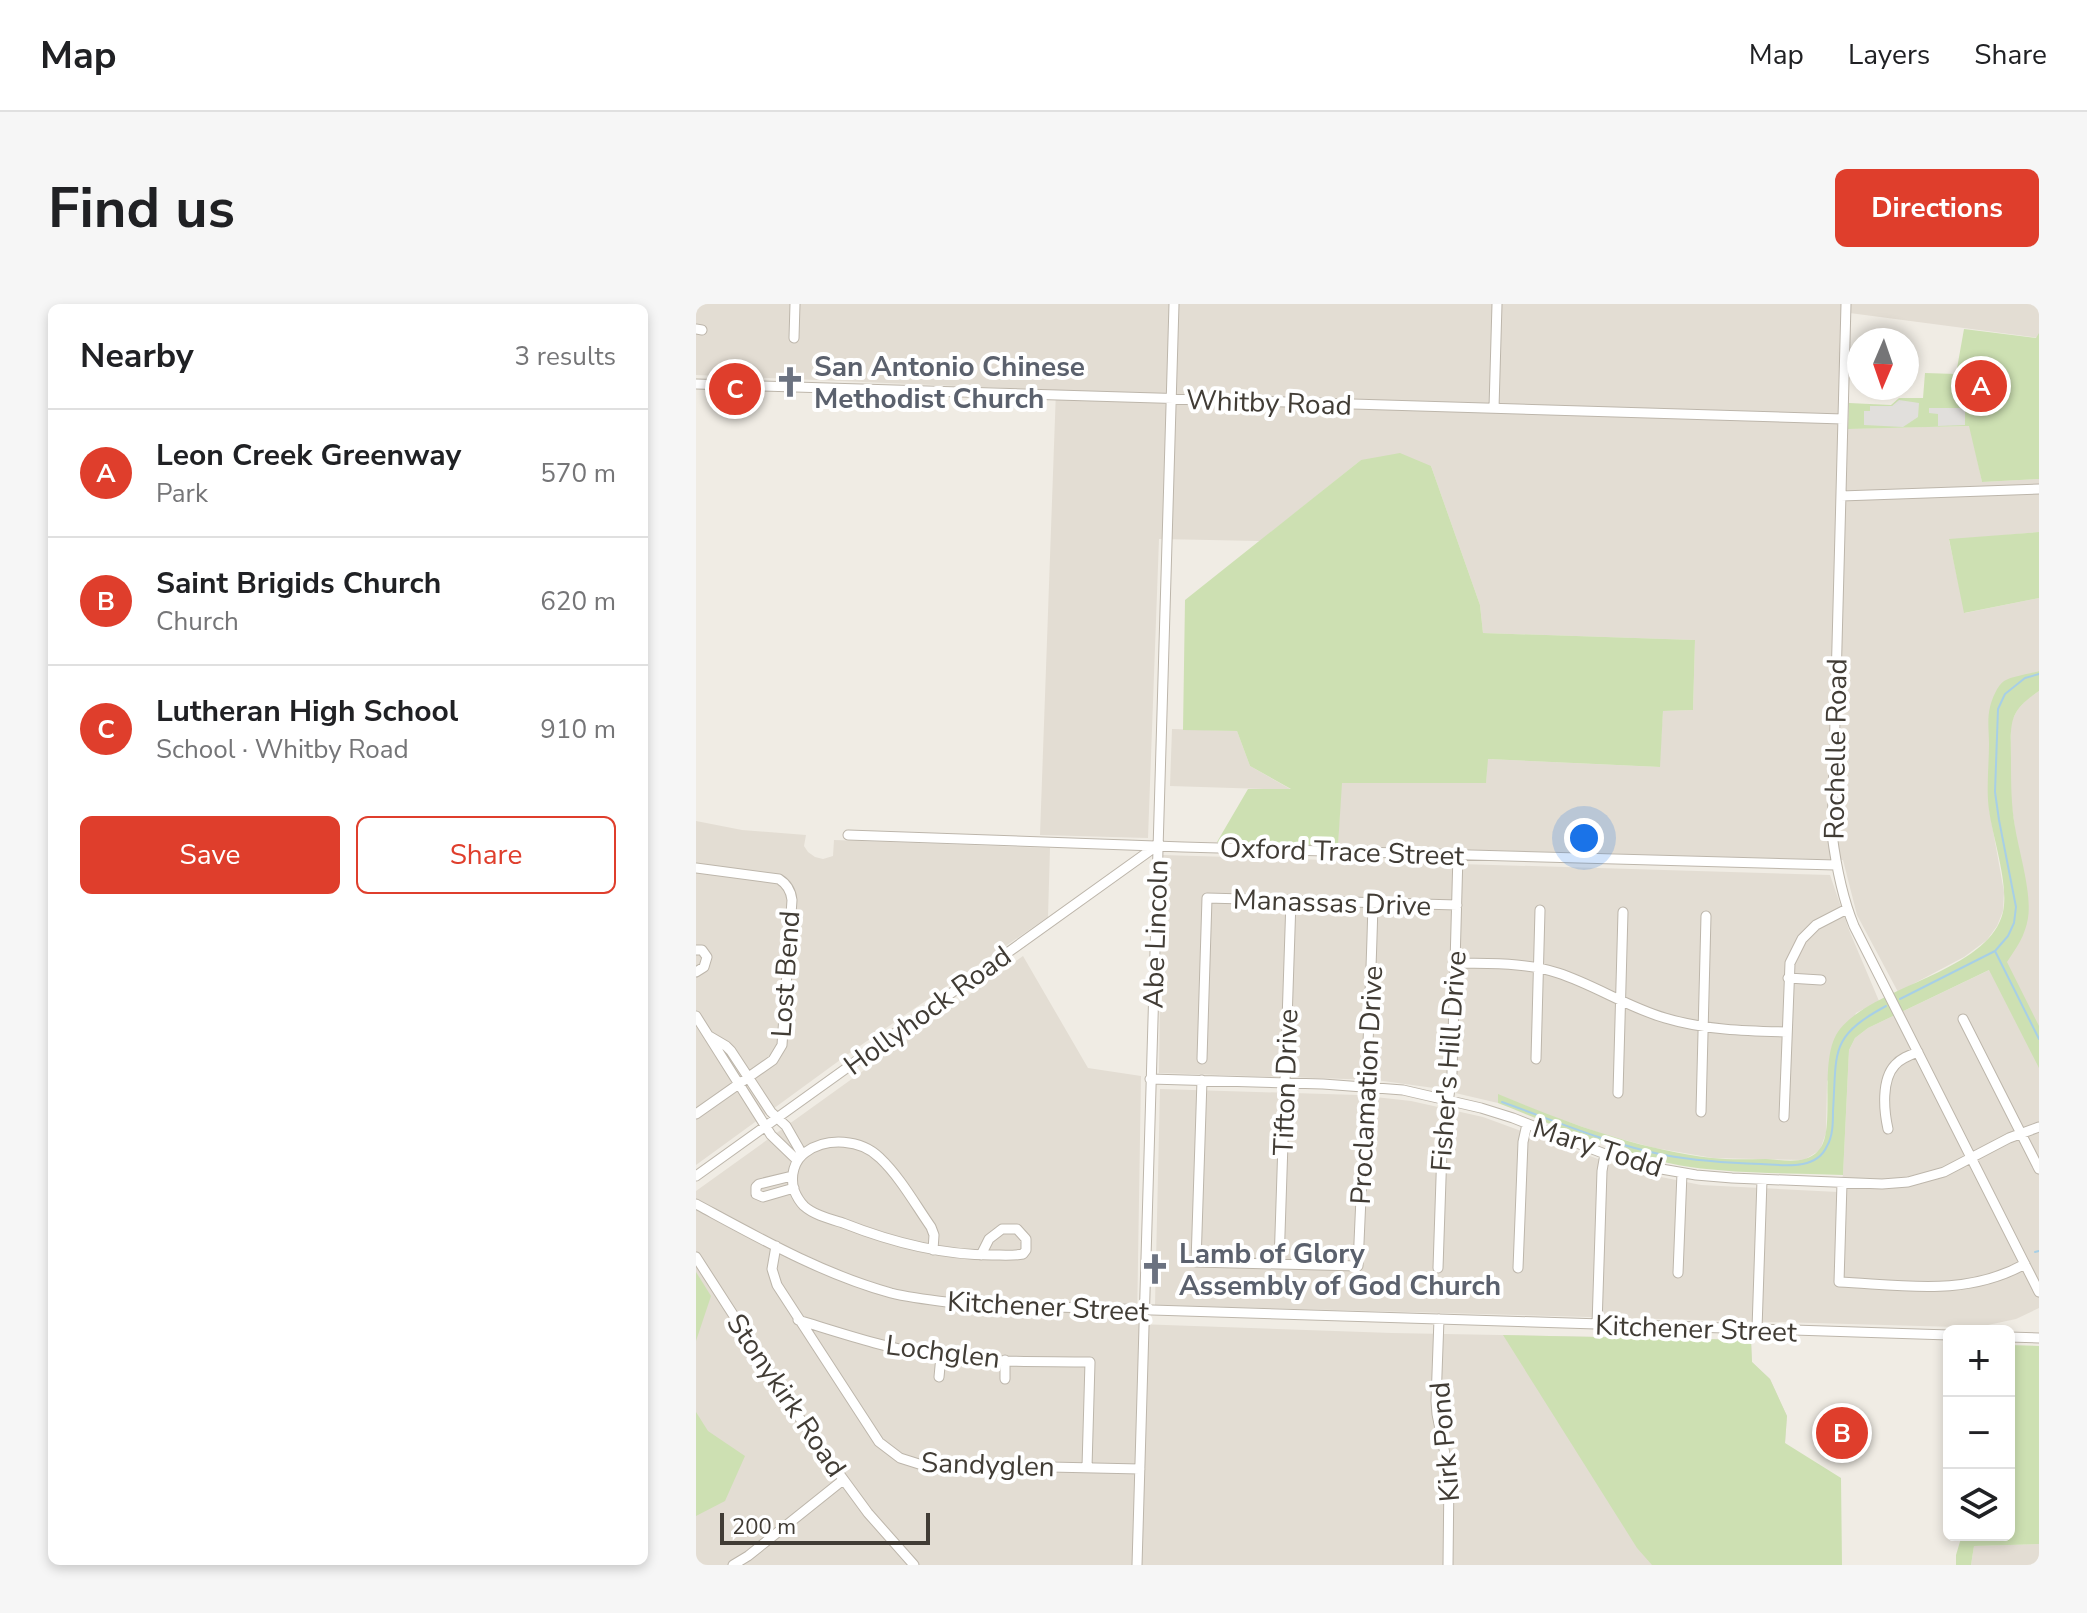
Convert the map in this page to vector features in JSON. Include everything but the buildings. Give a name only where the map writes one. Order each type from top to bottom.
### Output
[{"type":"street","points":[[794,338],[795,304]]},
{"type":"street","name":"Abe Lincoln","points":[[1137,1565],[1174,304]]},
{"type":"street","points":[[1494,408],[1497,304]]},
{"type":"street","name":"Rochelle Road","points":[[1846,304],[1832,834],[1836,865],[1854,926],[2039,1292]]},
{"type":"street","name":"Whitby Road","points":[[696,384],[1843,419]]},
{"type":"street","points":[[1841,496],[2039,489]]},
{"type":"street","name":"Oxford Trace Street","points":[[848,835],[1836,865]]},
{"type":"street","name":"Hollyhock Road","points":[[696,1176],[1158,845]]},
{"type":"street","name":"Fisher's Hill Drive","points":[[1438,1268],[1442,1149],[1452,1073],[1458,854]]},
{"type":"street","name":"Lost Bend","points":[[696,868],[775,878],[782,881],[792,900],[782,1045],[773,1060],[696,1114]]},
{"type":"street","name":"Manassas Drive","points":[[1202,1059],[1207,898],[1457,905]]},
{"type":"street","name":"Tifton Drive","points":[[1279,1264],[1291,900]]},
{"type":"street","name":"Proclamation Drive","points":[[1279,1264],[1358,1266],[1373,903]]},
{"type":"street","points":[[1784,1117],[1788,978],[1792,956],[1802,939],[1816,925],[1847,909]]},
{"type":"street","points":[[1536,1059],[1540,910]]},
{"type":"street","points":[[1618,1093],[1623,912]]},
{"type":"street","points":[[1701,1112],[1706,916]]},
{"type":"street","points":[[696,950],[702,950],[707,957],[704,967],[696,972]]},
{"type":"street","points":[[1455,963],[1521,965],[1557,972],[1622,1002],[1668,1019],[1703,1027],[1787,1032]]},
{"type":"street","points":[[1788,978],[1821,980]]},
{"type":"street","points":[[696,1016],[775,1141],[800,1157]]},
{"type":"street","points":[[1963,1019],[2039,1169]]},
{"type":"street","points":[[709,1036],[726,1046],[771,1112],[786,1126],[800,1157]]},
{"type":"street","points":[[1888,1129],[1885,1115],[1888,1076],[1901,1060],[1918,1052]]},
{"type":"street","name":"Mary Todd","points":[[1150,1079],[1403,1090],[1447,1099],[1650,1167],[1762,1180],[1908,1182],[1944,1172],[2039,1127]]},
{"type":"street","points":[[1202,1080],[1196,1262],[1279,1264]]},
{"type":"street","points":[[1518,1268],[1523,1142],[1527,1124]]},
{"type":"street","points":[[784,1148],[793,1141]]},
{"type":"street","points":[[933,1250],[931,1227],[878,1155],[848,1143],[836,1142],[814,1147],[800,1157],[792,1176],[794,1188],[805,1207],[877,1236],[933,1250],[981,1255],[1023,1254],[1026,1239],[1017,1229],[1002,1229],[989,1239],[981,1255]]},
{"type":"street","points":[[1597,1325],[1605,1154]]},
{"type":"street","points":[[1678,1273],[1682,1173]]},
{"type":"street","points":[[792,1176],[759,1184],[756,1194],[763,1197],[794,1188]]},
{"type":"street","points":[[1757,1329],[1762,1180]]},
{"type":"street","points":[[772,1181],[775,1193]]},
{"type":"street","points":[[1842,1183],[1839,1282],[1961,1286],[1993,1279],[2025,1264]]},
{"type":"street","name":"Kitchener Street","points":[[696,1204],[795,1256],[850,1280],[895,1294],[986,1306],[1943,1335]]},
{"type":"street","name":"Sandyglen","points":[[776,1246],[773,1279],[879,1442],[900,1458],[926,1464],[1140,1469]]},
{"type":"street","name":"Stonykirk Road","points":[[696,1257],[843,1480],[914,1565]]},
{"type":"street","name":"Kirk Pond","points":[[1439,1319],[1436,1401],[1449,1474],[1448,1565]]},
{"type":"street","name":"Lochglen","points":[[798,1320],[877,1344],[941,1356],[1090,1362],[1087,1467]]},
{"type":"street","points":[[2015,1337],[2039,1338]]},
{"type":"street","points":[[939,1377],[941,1356]]},
{"type":"street","points":[[1005,1360],[1005,1379]]},
{"type":"street","points":[[733,1565],[843,1480]]},
{"type":"shaded area","points":[[696,304],[2039,304],[2039,338],[1842,312],[1839,429],[1970,426],[1982,482],[2039,479],[2039,532],[1949,540],[1965,613],[2039,598],[2039,671],[2004,682],[1989,808],[2004,892],[2003,911],[1997,926],[1987,940],[1964,957],[1898,992],[1857,915],[1843,860],[1338,846],[1341,783],[1486,783],[1487,759],[1659,767],[1663,711],[1693,710],[1695,640],[1483,633],[1480,605],[1431,466],[1361,460],[1260,541],[1159,539],[1148,838],[1040,835],[1056,390],[696,375]]},
{"type":"shaded area","points":[[1899,400],[1919,403],[1918,417],[1903,427],[1864,425],[1864,411],[1870,411],[1870,406],[1892,406]]},
{"type":"shaded area","points":[[1929,408],[1965,408],[1965,425],[1938,426],[1938,414],[1929,413]]},
{"type":"shaded area","points":[[2039,691],[2039,1308],[2016,1319],[1988,1325],[1943,1327],[1155,1305],[1160,1089],[1357,1095],[1411,1101],[1483,1117],[1631,1171],[1701,1185],[1838,1192],[1843,1175],[1849,1050],[1855,1038],[1868,1028],[2006,962],[2015,828],[2011,802],[2011,722],[2028,698]]},
{"type":"shaded area","points":[[1172,729],[1237,731],[1250,766],[1292,790],[1170,786]]},
{"type":"shaded area","points":[[696,821],[742,830],[806,835],[804,846],[808,852],[823,859],[833,856],[834,840],[1050,848],[1048,917],[851,1052],[696,1165]]},
{"type":"shaded area","points":[[1162,855],[1830,875],[1879,1001],[1856,1013],[1827,1082],[1826,1133],[1820,1150],[1804,1160],[1713,1158],[1655,1148],[1606,1135],[1499,1095],[1498,1103],[1434,1088],[1376,1080],[1159,1073]]},
{"type":"shaded area","points":[[1023,956],[1088,1068],[1141,1076],[1137,1324],[1751,1340],[1752,1362],[1770,1379],[1787,1416],[1785,1443],[1842,1565],[696,1565],[696,1191]]},
{"type":"shaded area","points":[[2039,1544],[2039,1565],[1971,1565],[1974,1546]]},
{"type":"green space","points":[[1964,329],[2036,338],[2039,333],[2039,479],[1982,482],[1969,426],[1848,429],[1849,403],[1891,405],[1897,400],[1919,400],[1923,398],[1925,373],[1956,374]]},
{"type":"green space","points":[[1400,453],[1431,466],[1480,605],[1483,633],[1695,640],[1693,710],[1663,711],[1660,767],[1488,759],[1486,783],[1342,783],[1338,846],[1217,842],[1248,789],[1291,789],[1250,766],[1237,731],[1183,730],[1185,600],[1361,460]]},
{"type":"green space","points":[[2039,532],[2039,598],[1964,613],[1949,539]]},
{"type":"green space","points":[[2039,671],[2039,691],[2021,706],[2011,728],[2013,810],[2029,908],[2023,936],[2007,962],[2039,1026],[2039,1068],[1989,970],[1868,1028],[1855,1038],[1849,1050],[1843,1175],[1728,1171],[1665,1162],[1592,1140],[1498,1103],[1498,1094],[1603,1134],[1684,1154],[1719,1159],[1787,1161],[1813,1155],[1824,1142],[1829,1058],[1840,1029],[1879,1000],[1955,964],[1977,949],[1993,932],[2003,912],[2002,875],[1988,802],[1989,712],[1995,693],[2004,681]]},
{"type":"green space","points":[[696,1272],[711,1296],[696,1341]]},
{"type":"green space","points":[[1503,1335],[1751,1340],[1752,1362],[1770,1379],[1787,1416],[1785,1443],[1841,1478],[1842,1565],[1652,1565],[1637,1548]]},
{"type":"green space","points":[[2015,1345],[2039,1346],[2039,1544],[1974,1546],[1971,1565],[1956,1565],[1960,1541],[2015,1541]]},
{"type":"green space","points":[[696,1412],[708,1431],[745,1456],[725,1501],[696,1516]]},
{"type":"waterway","points":[[1900,999],[1995,951],[2014,923],[2016,907],[1995,792],[1998,709],[2005,694],[2025,678],[2039,674]]},
{"type":"waterway","points":[[1995,951],[2039,1039]]},
{"type":"waterway","points":[[1502,1102],[1603,1138],[1664,1155],[1737,1163],[1807,1163],[1822,1154],[1830,1138],[1836,1060],[1845,1037],[1854,1027],[1886,1006]]},
{"type":"waterway","points":[[2035,1252],[2039,1251]]},
{"type":"place","name":"San Antonio Chinese Methodist Church","points":[[790,382]]},
{"type":"place","name":"Leon Creek Greenway","points":[[1981,386]]},
{"type":"place","name":"Lutheran High School","points":[[735,389]]},
{"type":"place","name":"Lamb of Glory Assembly of God Church","points":[[1155,1269]]},
{"type":"place","name":"Saint Brigids Church","points":[[1842,1433]]}]
